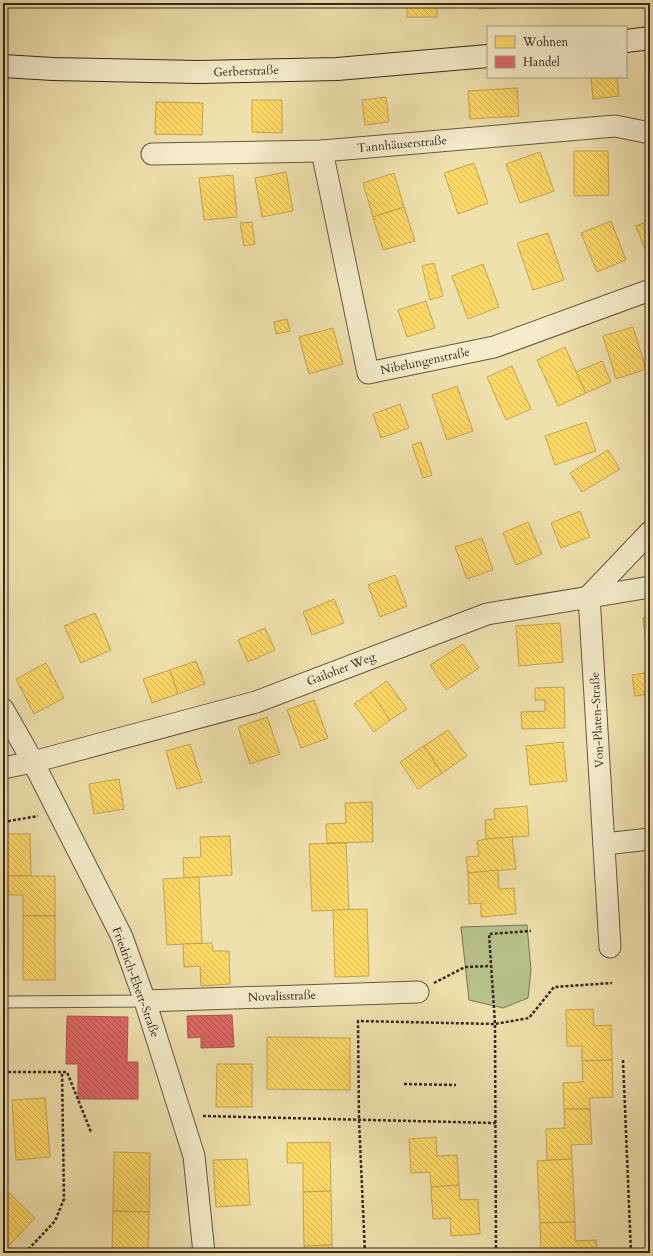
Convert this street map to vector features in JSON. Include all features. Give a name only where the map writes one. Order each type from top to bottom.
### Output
[{"type":"street","points":[[627,41],[650,38]]},
{"type":"street","name":"Gerberstraße","points":[[3,66],[53,69],[199,72],[337,69],[487,56]]},
{"type":"street","name":"Tannhäuserstraße","points":[[152,154],[322,151],[615,126],[650,133]]},
{"type":"street","name":"Nibelungenstraße","points":[[322,151],[368,373],[494,347],[650,290]]},
{"type":"street","points":[[589,596],[650,532]]},
{"type":"street","name":"Gailoher Weg","points":[[3,768],[33,762],[256,702],[487,614],[650,587]]},
{"type":"street","name":"Von-Platen-Straße","points":[[589,596],[610,947]]},
{"type":"street","name":"Friedrich-Ebert-Straße","points":[[3,709],[33,762],[122,937],[145,1001],[194,1156],[204,1253]]},
{"type":"street","points":[[604,844],[650,839]]},
{"type":"street","name":"Novalisstraße","points":[[145,1001],[418,992]]},
{"type":"lane","points":[[3,1002],[145,1001]]},
{"type":"path","points":[[3,822],[59,813]]},
{"type":"path","points":[[496,1253],[495,1024],[489,934],[531,931]]},
{"type":"path","points":[[418,992],[465,966],[490,966]]},
{"type":"path","points":[[365,1253],[359,1120],[358,1022],[495,1024],[529,1018],[554,987],[612,983]]},
{"type":"path","points":[[623,1060],[631,1253]]},
{"type":"path","points":[[3,1072],[67,1072],[91,1132]]},
{"type":"path","points":[[25,1253],[55,1221],[64,1199],[62,1072]]},
{"type":"path","points":[[404,1084],[456,1085]]},
{"type":"path","points":[[182,1116],[496,1124]]},
{"type":"path","points":[[31,1247],[32,1253]]},
{"type":"green space","points":[[527,925],[531,970],[528,998],[503,1008],[469,1000],[461,927]]},
{"type":"building: Wohnen","points":[[407,3],[437,3],[437,17],[407,17]]},
{"type":"building: Wohnen","points":[[478,3],[509,3],[510,7],[479,9]]},
{"type":"building: Wohnen","points":[[533,3],[578,3],[578,5],[533,7]]},
{"type":"building: Wohnen","points":[[591,78],[617,78],[619,96],[593,99]]},
{"type":"building: Wohnen","points":[[517,88],[519,116],[470,119],[468,91]]},
{"type":"building: Wohnen","points":[[386,97],[389,122],[365,125],[362,100]]},
{"type":"building: Wohnen","points":[[252,100],[282,100],[282,133],[252,132]]},
{"type":"building: Wohnen","points":[[156,102],[203,103],[202,135],[155,134]]},
{"type":"building: Wohnen","points":[[574,151],[608,151],[609,195],[574,196]]},
{"type":"building: Wohnen","points":[[540,152],[554,191],[520,203],[506,164]]},
{"type":"building: Wohnen","points":[[474,163],[488,203],[458,214],[444,173]]},
{"type":"building: Wohnen","points":[[286,172],[293,211],[262,217],[255,178]]},
{"type":"building: Wohnen","points":[[394,173],[404,207],[373,217],[363,183]]},
{"type":"building: Wohnen","points":[[233,175],[237,217],[204,220],[199,178]]},
{"type":"building: Wohnen","points":[[404,207],[415,241],[383,250],[373,217]]},
{"type":"building: Wohnen","points":[[650,220],[650,251],[646,252],[636,226]]},
{"type":"building: Wohnen","points":[[611,221],[626,260],[597,272],[581,233]]},
{"type":"building: Wohnen","points":[[252,222],[255,244],[244,246],[240,223]]},
{"type":"building: Wohnen","points":[[548,233],[564,280],[533,290],[517,243]]},
{"type":"building: Wohnen","points":[[434,263],[443,296],[430,300],[422,266]]},
{"type":"building: Wohnen","points":[[483,264],[499,307],[468,319],[452,276]]},
{"type":"building: Wohnen","points":[[426,301],[435,328],[407,337],[398,310]]},
{"type":"building: Wohnen","points":[[287,319],[290,331],[276,334],[274,322]]},
{"type":"building: Wohnen","points":[[633,327],[646,369],[616,379],[603,336]]},
{"type":"building: Wohnen","points":[[333,328],[343,364],[309,374],[299,337]]},
{"type":"building: Wohnen","points":[[565,347],[586,393],[558,406],[537,360]]},
{"type":"building: Wohnen","points":[[602,361],[611,382],[586,393],[576,372]]},
{"type":"building: Wohnen","points":[[512,366],[531,409],[506,420],[487,377]]},
{"type":"building: Wohnen","points":[[457,386],[473,431],[447,440],[432,395]]},
{"type":"building: Wohnen","points":[[400,404],[409,428],[381,438],[373,414]]},
{"type":"building: Wohnen","points":[[586,422],[596,451],[555,465],[545,436]]},
{"type":"building: Wohnen","points":[[421,442],[432,475],[423,478],[412,445]]},
{"type":"building: Wohnen","points":[[608,450],[620,469],[582,492],[570,473]]},
{"type":"building: Wohnen","points":[[580,511],[590,537],[561,548],[551,523]]},
{"type":"building: Wohnen","points":[[528,522],[542,554],[516,565],[503,533]]},
{"type":"building: Wohnen","points":[[482,538],[493,570],[467,579],[455,547]]},
{"type":"building: Wohnen","points":[[395,575],[407,606],[380,617],[368,585]]},
{"type":"building: Wohnen","points":[[334,599],[344,623],[312,635],[303,612]]},
{"type":"building: Wohnen","points":[[95,613],[111,650],[81,663],[64,626]]},
{"type":"building: Wohnen","points":[[650,617],[650,654],[647,654],[643,618]]},
{"type":"building: Wohnen","points":[[560,623],[563,662],[519,666],[516,626]]},
{"type":"building: Wohnen","points":[[265,628],[275,650],[248,662],[238,640]]},
{"type":"building: Wohnen","points":[[463,644],[479,668],[446,690],[430,665]]},
{"type":"building: Wohnen","points":[[196,661],[205,684],[178,694],[170,670]]},
{"type":"building: Wohnen","points":[[46,663],[64,698],[34,714],[16,679]]},
{"type":"building: Wohnen","points":[[170,670],[178,694],[152,703],[143,679]]},
{"type":"building: Wohnen","points":[[650,672],[650,694],[635,696],[632,675]]},
{"type":"building: Wohnen","points":[[387,681],[407,709],[390,720],[371,692]]},
{"type":"building: Wohnen","points":[[564,687],[565,728],[522,729],[521,712],[545,711],[545,700],[535,700],[535,688]]},
{"type":"building: Wohnen","points":[[371,692],[390,720],[374,732],[354,704]]},
{"type":"building: Wohnen","points":[[314,700],[328,738],[301,748],[287,710]]},
{"type":"building: Wohnen","points":[[267,717],[280,754],[250,764],[238,727]]},
{"type":"building: Wohnen","points":[[448,730],[467,756],[442,773],[424,746]]},
{"type":"building: Wohnen","points":[[563,742],[567,781],[530,785],[526,746]]},
{"type":"building: Wohnen","points":[[190,744],[202,782],[177,789],[166,751]]},
{"type":"building: Wohnen","points":[[424,746],[442,773],[418,789],[400,762]]},
{"type":"building: Wohnen","points":[[119,779],[124,809],[94,814],[89,784]]},
{"type":"building: Wohnen","points":[[372,802],[373,842],[327,843],[326,824],[346,823],[345,803]]},
{"type":"building: Wohnen","points":[[527,806],[529,836],[486,839],[485,820],[495,819],[494,809]]},
{"type":"building: Wohnen","points":[[3,834],[30,834],[31,876],[3,876]]},
{"type":"building: Wohnen","points":[[230,836],[232,875],[184,878],[183,858],[201,857],[200,837]]},
{"type":"building: Wohnen","points":[[512,837],[516,869],[468,873],[466,857],[479,856],[477,841]]},
{"type":"building: Wohnen","points":[[346,843],[349,910],[312,911],[309,844]]},
{"type":"building: Wohnen","points":[[498,870],[499,889],[514,888],[516,914],[481,917],[481,903],[469,904],[468,873]]},
{"type":"building: Wohnen","points":[[3,876],[55,876],[55,916],[23,916],[23,895],[3,895]]},
{"type":"building: Wohnen","points":[[199,877],[202,943],[167,945],[163,879]]},
{"type":"building: Wohnen","points":[[367,909],[369,976],[335,977],[333,910]]},
{"type":"building: Wohnen","points":[[23,916],[55,916],[55,980],[23,980]]},
{"type":"building: Wohnen","points":[[212,943],[213,951],[229,951],[230,984],[201,986],[200,966],[184,967],[183,944]]},
{"type":"building: Wohnen","points":[[593,1009],[594,1026],[611,1025],[612,1060],[582,1061],[582,1046],[567,1046],[566,1010]]},
{"type":"building: Wohnen","points":[[267,1037],[350,1038],[350,1090],[267,1089]]},
{"type":"building: Wohnen","points":[[612,1060],[613,1097],[590,1098],[590,1109],[564,1109],[563,1083],[583,1082],[582,1061]]},
{"type":"building: Wohnen","points":[[217,1064],[252,1064],[252,1107],[216,1107]]},
{"type":"building: Wohnen","points":[[45,1098],[50,1157],[16,1160],[12,1100]]},
{"type":"building: Wohnen","points":[[564,1109],[590,1109],[592,1144],[571,1145],[572,1159],[547,1160],[546,1129],[565,1128]]},
{"type":"building: Wohnen","points":[[436,1137],[437,1156],[457,1155],[459,1185],[431,1187],[430,1172],[411,1173],[409,1139]]},
{"type":"building: Wohnen","points":[[330,1142],[331,1191],[303,1192],[303,1163],[287,1163],[287,1143]]},
{"type":"building: Wohnen","points":[[114,1152],[150,1153],[149,1212],[113,1211]]},
{"type":"building: Wohnen","points":[[247,1159],[250,1205],[216,1207],[213,1160]]},
{"type":"building: Wohnen","points":[[572,1159],[575,1222],[540,1223],[537,1161]]},
{"type":"building: Wohnen","points":[[459,1185],[460,1200],[478,1199],[480,1234],[451,1236],[450,1218],[433,1219],[431,1187]]},
{"type":"building: Wohnen","points":[[6,1190],[35,1218],[3,1252],[3,1193]]},
{"type":"building: Wohnen","points":[[331,1191],[332,1245],[304,1246],[303,1192]]},
{"type":"building: Wohnen","points":[[113,1211],[149,1212],[148,1253],[112,1253]]},
{"type":"building: Wohnen","points":[[575,1222],[575,1241],[596,1240],[597,1253],[541,1253],[540,1223]]},
{"type":"building: Wohnen","points":[[332,1245],[333,1253],[305,1253],[304,1246]]},
{"type":"building: Handel","points":[[232,1015],[234,1047],[201,1048],[201,1037],[188,1038],[187,1016]]},
{"type":"building: Handel","points":[[67,1016],[128,1017],[127,1062],[138,1062],[138,1099],[78,1099],[78,1064],[66,1064]]}]
